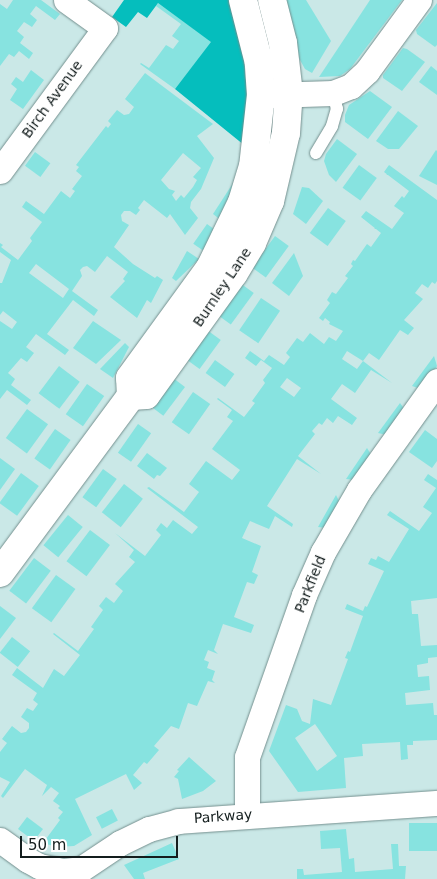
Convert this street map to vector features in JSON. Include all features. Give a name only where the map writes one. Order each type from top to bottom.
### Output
[{"type":"street","name":"Birch Avenue","points":[[0,171],[105,28],[66,0]]},
{"type":"street","name":"Burnley Lane","points":[[0,573],[131,396],[130,378],[210,268],[239,210],[253,167],[261,95],[259,63],[243,0]]},
{"type":"street","name":"Burnley Lane","points":[[131,396],[146,395],[234,273],[252,243],[270,201],[279,170],[286,133],[289,94],[283,43],[272,0]]},
{"type":"street","points":[[261,95],[333,93],[351,86],[367,71],[419,0]]},
{"type":"street","name":"Parkfield","points":[[247,814],[247,757],[304,595],[319,561],[351,501],[437,380]]},
{"type":"street","name":"Parkway","points":[[0,840],[33,863],[62,875],[81,868],[120,843],[149,829],[185,820],[247,814],[437,803]]},
{"type":"lane","points":[[316,153],[332,126],[337,109],[333,93]]},
{"type":"shaded area","points":[[13,0],[41,0],[60,14],[55,20],[36,6],[30,14],[37,20],[32,27],[24,22],[17,31],[24,37],[20,43],[33,53],[29,59],[19,51],[14,57],[9,54],[0,66],[0,4],[7,9]]},
{"type":"shaded area","points":[[124,0],[230,0],[244,59],[248,101],[244,145],[175,89],[211,42],[158,3],[147,18],[138,12],[126,27],[112,17]]},
{"type":"shaded area","points":[[283,0],[306,0],[331,41],[312,73],[305,69],[295,51]]},
{"type":"shaded area","points":[[370,0],[402,0],[350,69],[340,76],[319,77]]},
{"type":"shaded area","points":[[158,3],[212,42],[175,89],[140,64],[149,68],[166,45],[173,49],[179,41],[172,36],[181,24],[156,6]]},
{"type":"shaded area","points":[[437,3],[437,45],[435,47],[417,34],[416,30]]},
{"type":"shaded area","points":[[403,48],[425,62],[402,91],[383,78],[383,75]]},
{"type":"shaded area","points":[[431,66],[437,71],[437,95],[419,82]]},
{"type":"shaded area","points":[[31,70],[44,80],[23,109],[10,100],[17,89],[11,84],[16,77],[23,82]]},
{"type":"shaded area","points":[[145,73],[213,124],[197,136],[214,158],[201,189],[191,202],[190,208],[198,218],[185,235],[170,214],[167,218],[144,200],[138,208],[140,210],[136,215],[130,211],[124,211],[121,215],[122,221],[129,225],[114,247],[133,264],[155,278],[157,276],[163,280],[151,303],[147,300],[137,318],[110,297],[125,281],[123,279],[128,272],[107,256],[95,272],[87,266],[83,267],[80,270],[82,276],[72,291],[98,310],[94,316],[73,300],[47,334],[69,350],[65,355],[36,334],[26,347],[34,353],[27,362],[21,358],[8,373],[15,379],[11,385],[31,400],[27,405],[7,390],[0,399],[0,321],[12,329],[17,322],[3,311],[0,315],[0,283],[2,283],[11,260],[0,252],[0,243],[3,245],[1,247],[18,260],[32,241],[30,238],[42,222],[22,207],[26,201],[44,214],[61,191],[70,198],[75,191],[72,189],[82,176],[76,171],[79,167],[76,165],[106,126],[108,128],[111,124],[108,121],[117,110],[124,115],[129,114],[134,107],[125,99]],"holes":[[[183,153],[201,168],[193,177],[197,180],[193,187],[184,198],[181,195],[176,201],[172,195],[175,191],[169,189],[161,180]],[[36,264],[69,289],[63,298],[29,273]]]},
{"type":"shaded area","points":[[370,91],[392,107],[368,139],[345,122],[345,115],[349,105]]},
{"type":"shaded area","points":[[398,111],[418,126],[399,149],[388,149],[376,141]]},
{"type":"shaded area","points":[[337,139],[357,154],[336,182],[329,175],[324,161],[326,154]]},
{"type":"shaded area","points":[[437,151],[437,185],[419,176]]},
{"type":"shaded area","points":[[35,152],[50,163],[40,177],[25,166]]},
{"type":"shaded area","points":[[359,165],[377,178],[360,201],[343,188]]},
{"type":"shaded area","points":[[389,165],[437,200],[437,281],[435,284],[432,282],[428,288],[422,284],[415,293],[423,299],[404,320],[414,328],[408,335],[400,330],[379,360],[369,353],[363,361],[392,383],[371,370],[355,393],[342,384],[331,399],[357,418],[352,425],[338,416],[333,423],[327,418],[322,425],[319,423],[312,431],[315,434],[298,456],[321,474],[297,459],[267,506],[293,524],[292,527],[275,516],[269,529],[250,521],[242,538],[261,546],[252,572],[258,575],[254,584],[247,582],[234,617],[254,625],[251,633],[223,624],[214,650],[218,654],[208,650],[204,660],[209,662],[207,668],[215,671],[212,680],[215,683],[208,681],[197,706],[188,703],[179,729],[171,726],[154,746],[159,750],[147,764],[144,762],[133,775],[142,783],[134,790],[126,774],[75,799],[92,835],[74,846],[57,847],[43,843],[60,820],[58,818],[63,812],[58,808],[60,806],[53,801],[59,793],[51,787],[42,796],[47,785],[25,769],[3,798],[1,796],[10,782],[0,777],[0,752],[7,743],[2,739],[12,726],[21,733],[26,732],[29,728],[29,723],[21,717],[27,708],[33,711],[38,704],[33,700],[37,693],[12,675],[17,668],[43,688],[54,669],[64,676],[80,655],[53,634],[78,651],[94,629],[91,627],[103,610],[99,606],[106,597],[114,603],[123,591],[115,584],[135,562],[129,557],[134,550],[115,533],[145,556],[161,535],[156,530],[161,523],[167,528],[173,520],[192,534],[198,527],[147,488],[149,487],[184,512],[199,492],[189,484],[206,461],[232,480],[240,470],[212,449],[233,421],[227,417],[232,410],[217,399],[244,417],[255,403],[252,401],[265,383],[263,380],[272,368],[261,360],[256,366],[245,358],[250,351],[264,361],[269,355],[284,365],[290,357],[286,353],[297,338],[303,342],[310,333],[324,344],[329,337],[336,341],[343,331],[329,324],[330,322],[325,318],[323,321],[319,318],[330,303],[327,300],[332,292],[336,294],[348,278],[345,276],[353,266],[351,264],[353,260],[355,261],[367,244],[371,247],[381,233],[361,217],[366,211],[392,229],[404,213],[394,206],[409,191],[384,172]],"holes":[[[347,351],[363,361],[357,369],[342,359]],[[287,378],[301,388],[294,397],[280,387]]]},
{"type":"shaded area","points":[[235,180],[222,221],[213,214]]},
{"type":"shaded area","points":[[302,187],[309,188],[323,201],[306,224],[293,214]]},
{"type":"shaded area","points":[[328,208],[346,221],[328,246],[310,233]]},
{"type":"shaded area","points":[[207,224],[217,231],[203,251],[193,244]]},
{"type":"shaded area","points":[[275,236],[289,246],[266,278],[252,268]]},
{"type":"shaded area","points":[[187,251],[199,259],[176,281],[172,278]]},
{"type":"shaded area","points":[[294,253],[303,276],[289,296],[272,283]]},
{"type":"shaded area","points":[[240,283],[254,293],[231,325],[217,315]]},
{"type":"shaded area","points":[[261,298],[280,311],[258,343],[239,330]]},
{"type":"shaded area","points":[[93,321],[121,340],[96,364],[73,348]]},
{"type":"shaded area","points":[[207,330],[221,340],[200,369],[186,359]]},
{"type":"shaded area","points":[[125,343],[129,347],[113,378],[100,369]]},
{"type":"shaded area","points":[[434,356],[437,366],[421,389],[412,386]]},
{"type":"shaded area","points":[[215,360],[234,374],[225,387],[206,373]]},
{"type":"shaded area","points":[[59,366],[80,382],[59,409],[39,393]]},
{"type":"shaded area","points":[[173,378],[185,387],[163,416],[151,407]]},
{"type":"shaded area","points":[[87,384],[104,396],[83,426],[66,414]]},
{"type":"shaded area","points":[[193,392],[210,404],[189,434],[172,422]]},
{"type":"shaded area","points":[[400,403],[405,410],[387,435],[378,433]]},
{"type":"shaded area","points":[[27,409],[48,424],[27,453],[6,438]]},
{"type":"shaded area","points":[[138,424],[151,433],[131,462],[118,453]]},
{"type":"shaded area","points":[[55,429],[71,440],[50,469],[34,458]]},
{"type":"shaded area","points":[[425,430],[437,439],[437,461],[432,468],[409,452]]},
{"type":"shaded area","points":[[367,448],[372,456],[355,480],[346,479]]},
{"type":"shaded area","points":[[147,453],[167,468],[160,476],[157,475],[154,479],[137,466]]},
{"type":"shaded area","points":[[0,458],[15,469],[0,490]]},
{"type":"shaded area","points":[[103,469],[117,479],[96,507],[82,497]]},
{"type":"shaded area","points":[[21,473],[39,486],[17,516],[0,502]]},
{"type":"shaded area","points":[[428,474],[437,480],[437,598],[411,601],[412,614],[418,614],[421,646],[437,645],[437,657],[428,658],[428,663],[417,665],[418,677],[429,676],[430,690],[405,693],[406,705],[433,703],[434,715],[437,715],[437,740],[413,741],[413,745],[407,745],[408,759],[401,760],[400,742],[362,744],[363,756],[344,758],[346,788],[298,792],[269,751],[286,705],[297,709],[302,721],[310,724],[313,699],[331,705],[348,659],[345,658],[348,651],[350,652],[363,616],[345,609],[347,604],[363,611],[365,606],[367,607],[384,571],[368,564],[371,558],[376,560],[378,556],[389,562],[409,529],[387,515],[390,511],[419,531],[432,513],[423,507],[436,488],[424,480]],"holes":[[[315,724],[337,756],[317,771],[295,738]]]},
{"type":"shaded area","points":[[124,484],[143,499],[121,527],[102,512]]},
{"type":"shaded area","points":[[336,495],[340,503],[326,528],[318,527]]},
{"type":"shaded area","points":[[68,515],[83,527],[58,557],[43,545]]},
{"type":"shaded area","points":[[90,530],[110,545],[86,576],[67,561]]},
{"type":"shaded area","points":[[34,558],[51,571],[26,603],[9,591]]},
{"type":"shaded area","points":[[56,575],[75,589],[51,622],[32,608]]},
{"type":"shaded area","points":[[0,606],[16,618],[0,639]]},
{"type":"shaded area","points":[[12,637],[30,651],[18,667],[0,653]]},
{"type":"shaded area","points":[[189,757],[216,781],[203,791],[182,799],[178,779],[174,777],[179,771],[177,770]]},
{"type":"shaded area","points":[[112,809],[118,821],[102,829],[96,817]]},
{"type":"shaded area","points":[[27,817],[43,829],[34,841],[18,829]]},
{"type":"shaded area","points":[[409,823],[437,823],[437,851],[409,851]]},
{"type":"shaded area","points":[[346,829],[349,859],[354,858],[355,872],[393,869],[391,844],[398,844],[399,866],[406,866],[405,879],[297,879],[297,869],[303,869],[304,875],[342,872],[340,848],[321,849],[320,831]]},
{"type":"shaded area","points":[[172,843],[179,859],[143,873],[145,879],[134,879],[124,865]]}]
